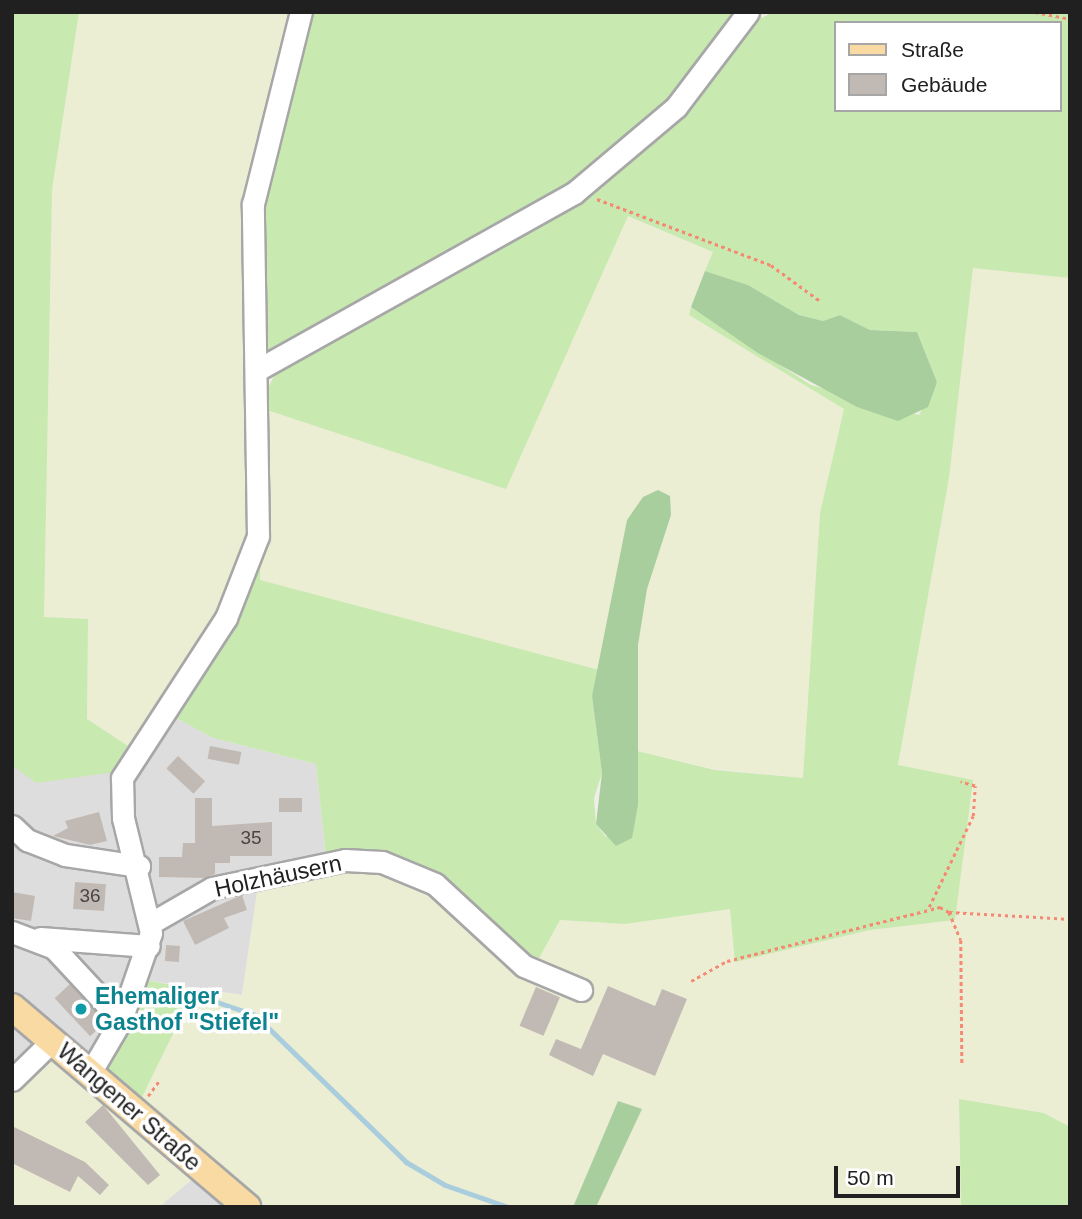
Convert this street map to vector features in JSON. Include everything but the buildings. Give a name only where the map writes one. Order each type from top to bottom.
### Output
[{"type":"main road","name":"Wangener Straße","points":[[12,1007],[247,1207]]},
{"type":"street","points":[[90,1073],[121,1020],[149,946],[151,923],[139,866],[121,803],[122,778],[138,746],[245,582],[260,505],[259,369],[251,295],[253,204],[301,12]]},
{"type":"street","points":[[259,369],[574,193],[676,107],[748,12]]},
{"type":"street","points":[[12,825],[27,840],[65,855],[139,866]]},
{"type":"street","name":"Holzhäusern","points":[[151,923],[212,888],[345,860],[382,862],[435,884],[524,966],[581,990]]},
{"type":"street","points":[[12,932],[35,938],[149,946]]},
{"type":"street","points":[[35,938],[79,970],[121,1020]]},
{"type":"street","points":[[12,1080],[52,1041]]},
{"type":"path","points":[[1035,12],[1070,19]]},
{"type":"path","points":[[574,193],[771,265],[820,301]]},
{"type":"path","points":[[929,907],[973,817],[975,786],[961,782]]},
{"type":"path","points":[[691,981],[727,961],[929,907],[950,912],[1070,919]]},
{"type":"path","points":[[950,912],[961,940],[962,1065]]},
{"type":"shaded area","points":[[165,712],[213,738],[316,764],[327,866],[259,879],[242,995],[138,979],[94,1060],[12,996],[12,765],[128,770]]},
{"type":"shaded area","points":[[12,1026],[43,1049],[12,1082]]},
{"type":"shaded area","points":[[195,1177],[235,1207],[159,1207]]},
{"type":"green space","points":[[12,12],[79,12],[52,190],[44,617],[88,619],[87,719],[128,746],[115,772],[36,783],[12,765]]},
{"type":"green space","points":[[79,12],[296,12],[256,512],[241,581],[160,709],[128,746],[87,719],[88,619],[44,617],[52,190]]},
{"type":"green space","points":[[306,12],[742,12],[674,104],[570,190],[266,360],[261,182]]},
{"type":"green space","points":[[773,12],[1070,12],[1070,278],[973,268],[949,478],[898,765],[973,780],[955,920],[870,930],[735,962],[730,909],[625,924],[560,920],[532,971],[412,874],[327,866],[316,764],[213,738],[165,712],[261,543],[260,580],[599,670],[592,696],[602,773],[594,798],[596,824],[606,837],[638,805],[637,751],[715,770],[803,778],[820,513],[844,409],[689,315],[691,307],[811,385],[919,415],[937,382],[917,332],[870,330],[840,315],[823,321],[799,315],[748,285],[705,271],[713,252],[628,216],[506,489],[267,410],[266,392],[275,374],[563,208],[754,14],[762,18]]},
{"type":"green space","points":[[627,216],[713,252],[690,316],[844,409],[820,513],[804,778],[715,769],[637,751],[638,645],[647,589],[671,515],[627,520],[599,670],[259,580],[267,410],[506,488]]},
{"type":"green space","points":[[973,268],[1070,278],[1070,1127],[1044,1113],[959,1099],[961,1207],[596,1207],[641,1109],[618,1101],[573,1207],[267,1207],[141,1099],[195,989],[242,995],[259,879],[345,864],[412,874],[534,968],[560,920],[625,924],[730,909],[735,962],[870,930],[955,920],[898,766],[949,478]]},
{"type":"green space","points":[[705,271],[748,285],[799,315],[823,321],[840,315],[870,330],[917,332],[937,382],[928,407],[898,421],[857,407],[758,353],[691,307]]},
{"type":"green space","points":[[658,490],[670,496],[671,515],[647,589],[638,645],[638,805],[632,838],[616,846],[596,824],[602,773],[592,696],[627,520],[643,497]]},
{"type":"green space","points":[[139,979],[195,989],[141,1099],[94,1060]]},
{"type":"green space","points":[[43,1049],[195,1177],[159,1207],[12,1207],[12,1083]]},
{"type":"green space","points":[[959,1099],[1044,1113],[1070,1127],[1070,1207],[961,1207]]},
{"type":"green space","points":[[618,1101],[642,1109],[596,1207],[573,1207]]},
{"type":"waterway","points":[[211,1000],[255,1015],[406,1162],[445,1185],[508,1207]]},
{"type":"place","name":"Ehemaliger Gasthof \"Stiefel\"","points":[[81,1009]]}]
